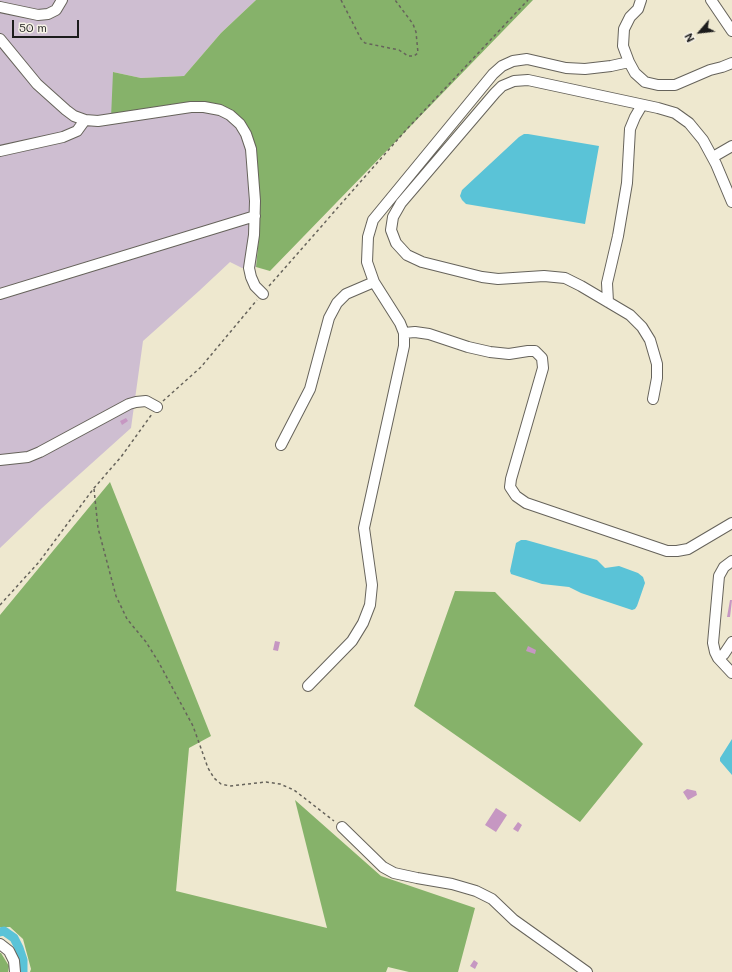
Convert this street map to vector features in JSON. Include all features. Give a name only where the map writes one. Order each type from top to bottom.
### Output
[{"type":"lane","points":[[0,7],[38,16],[48,14],[56,10],[62,0]]},
{"type":"lane","points":[[641,0],[638,9],[630,17],[624,29],[623,46],[635,73],[645,82],[658,85],[675,85],[710,70],[722,68],[732,63]]},
{"type":"lane","points":[[711,0],[732,31]]},
{"type":"lane","points":[[0,39],[37,84],[66,110],[74,116],[85,120],[98,121],[191,107],[204,107],[220,110],[230,115],[240,124],[246,134],[251,149],[255,201],[254,235],[249,268],[255,286],[263,294]]},
{"type":"lane","points":[[308,686],[352,641],[363,623],[370,605],[372,585],[364,528],[404,346],[404,333],[400,322],[374,282],[367,262],[368,237],[373,220],[502,66],[513,61],[527,59],[566,68],[585,69],[629,62]]},
{"type":"lane","points":[[653,399],[657,378],[657,364],[650,340],[642,327],[630,315],[565,278],[544,276],[498,279],[482,277],[422,262],[407,255],[396,243],[391,230],[393,217],[401,203],[502,86],[514,81],[528,80],[675,113],[689,123],[703,140],[713,157],[732,202]]},
{"type":"lane","points":[[608,302],[607,283],[618,236],[627,183],[630,129],[642,105]]},
{"type":"lane","points":[[0,152],[63,137],[77,131],[85,120]]},
{"type":"lane","points":[[713,157],[732,146]]},
{"type":"lane","points":[[0,294],[255,216]]},
{"type":"lane","points":[[281,445],[310,389],[329,318],[337,303],[346,294],[374,282]]},
{"type":"lane","points":[[404,333],[415,332],[429,334],[468,347],[490,352],[509,354],[535,351],[542,358],[543,368],[510,487],[516,496],[526,503],[668,551],[688,549],[732,524]]},
{"type":"lane","points":[[0,460],[28,457],[40,452],[129,404],[146,401],[157,407]]},
{"type":"lane","points":[[732,561],[724,567],[719,576],[713,643],[718,658],[732,674]]},
{"type":"lane","points":[[718,658],[724,654],[732,642]]},
{"type":"lane","points":[[342,827],[383,867],[394,873],[452,884],[476,891],[492,899],[514,920],[587,972]]},
{"type":"lane","points":[[0,944],[9,951],[14,961],[15,972]]},
{"type":"path","points":[[341,0],[361,39],[365,43],[399,50],[408,56],[414,56],[418,52],[416,32],[413,24],[395,0]]},
{"type":"path","points":[[94,488],[98,528],[116,596],[127,619],[146,642],[158,661],[193,726],[214,778],[221,784],[230,786],[266,782],[280,784],[294,790],[342,827]]},
{"type":"shaded area","points":[[0,0],[256,0],[221,33],[184,76],[141,78],[113,72],[165,112],[227,107],[243,120],[252,141],[258,182],[260,226],[256,267],[242,268],[230,262],[143,341],[131,428],[0,548]]},
{"type":"green space","points":[[256,0],[533,0],[270,271],[256,267],[260,226],[258,182],[252,141],[243,120],[227,107],[111,118],[113,72],[141,78],[184,76],[221,33]]},
{"type":"green space","points":[[110,482],[211,736],[189,748],[176,891],[327,928],[295,800],[381,876],[475,908],[458,972],[409,972],[388,967],[386,972],[30,972],[31,969],[23,939],[10,927],[0,927],[0,615]]},
{"type":"green space","points":[[455,591],[495,592],[643,744],[580,822],[414,706]]},
{"type":"green space","points":[[0,953],[9,966],[8,972],[0,972]]},
{"type":"water","points":[[524,134],[599,146],[585,224],[466,204],[462,200],[460,196],[462,190]]},
{"type":"water","points":[[521,540],[526,540],[597,560],[605,568],[619,566],[638,573],[643,577],[645,583],[637,606],[632,610],[581,593],[569,587],[542,584],[511,574],[510,571],[516,543]]},
{"type":"water","points":[[732,739],[732,775],[720,761],[720,758]]},
{"type":"building","points":[[126,418],[128,421],[122,425],[120,421]]},
{"type":"building","points":[[730,600],[732,600],[730,617],[727,617]]},
{"type":"building","points":[[275,641],[280,642],[278,651],[273,650]]},
{"type":"building","points":[[528,646],[536,650],[535,654],[526,651]]},
{"type":"building","points":[[687,789],[696,791],[697,795],[688,800],[683,792]]},
{"type":"building","points":[[496,808],[507,815],[496,832],[485,825]]},
{"type":"building","points":[[518,822],[522,825],[518,832],[513,829]]},
{"type":"building","points":[[474,960],[478,963],[475,969],[470,966]]},
{"type":"waterway","points":[[0,932],[4,931],[14,938],[23,960],[23,972]]}]
